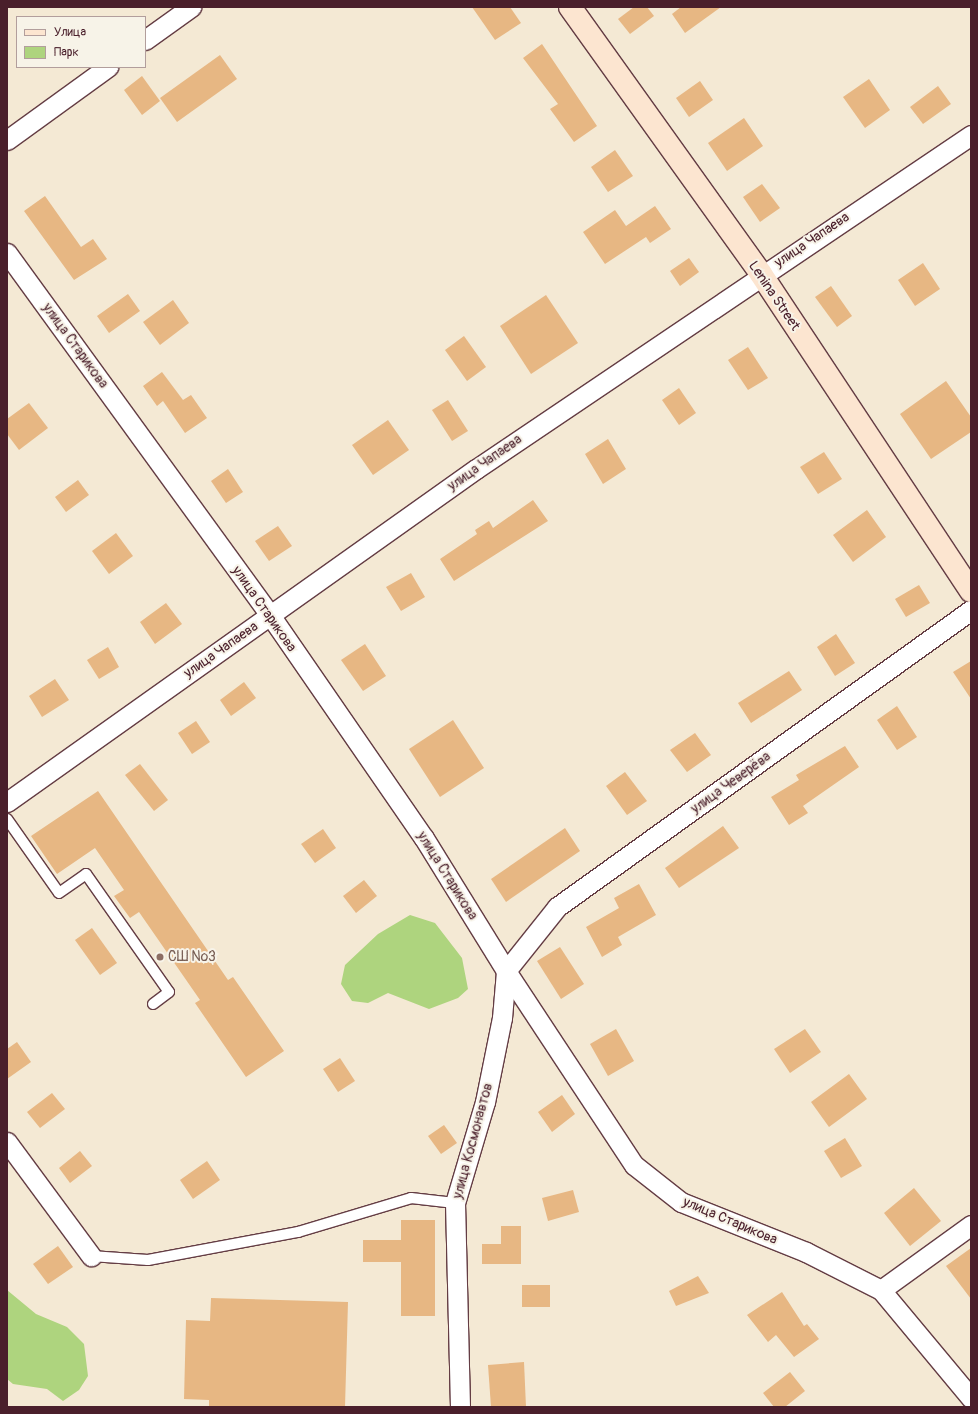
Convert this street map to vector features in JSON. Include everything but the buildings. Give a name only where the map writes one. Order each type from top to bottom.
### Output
[{"type":"street","points":[[146,39],[191,7]]},
{"type":"street","name":"Lenina Street","points":[[570,7],[761,274],[971,591]]},
{"type":"street","points":[[7,140],[107,68]]},
{"type":"street","name":"улица Чапаева","points":[[7,802],[270,615],[761,274],[971,135]]},
{"type":"street","name":"улица Старикова","points":[[7,253],[270,615],[424,838],[506,971],[634,1165],[681,1202],[806,1252],[881,1290],[971,1398]]},
{"type":"street","name":"улица Чеверёва","points":[[506,971],[557,908],[971,610]]},
{"type":"street","name":"улица Космонавтов","points":[[460,1407],[455,1203],[485,1102],[502,1018],[506,971]]},
{"type":"street","points":[[7,1142],[91,1256]]},
{"type":"street","points":[[881,1290],[971,1225]]},
{"type":"lane","points":[[7,819],[59,893],[86,874],[169,992],[153,1004]]},
{"type":"lane","points":[[91,1256],[148,1260],[290,1234],[411,1198],[455,1203]]},
{"type":"green space","points":[[410,915],[435,923],[462,958],[468,989],[458,998],[429,1009],[388,993],[368,1003],[352,1001],[341,984],[345,965],[378,934]]},
{"type":"green space","points":[[7,1290],[36,1314],[67,1327],[84,1344],[88,1376],[79,1390],[63,1401],[47,1389],[13,1384],[7,1379]]},
{"type":"place","name":"СШ №3","points":[[160,957]]}]
